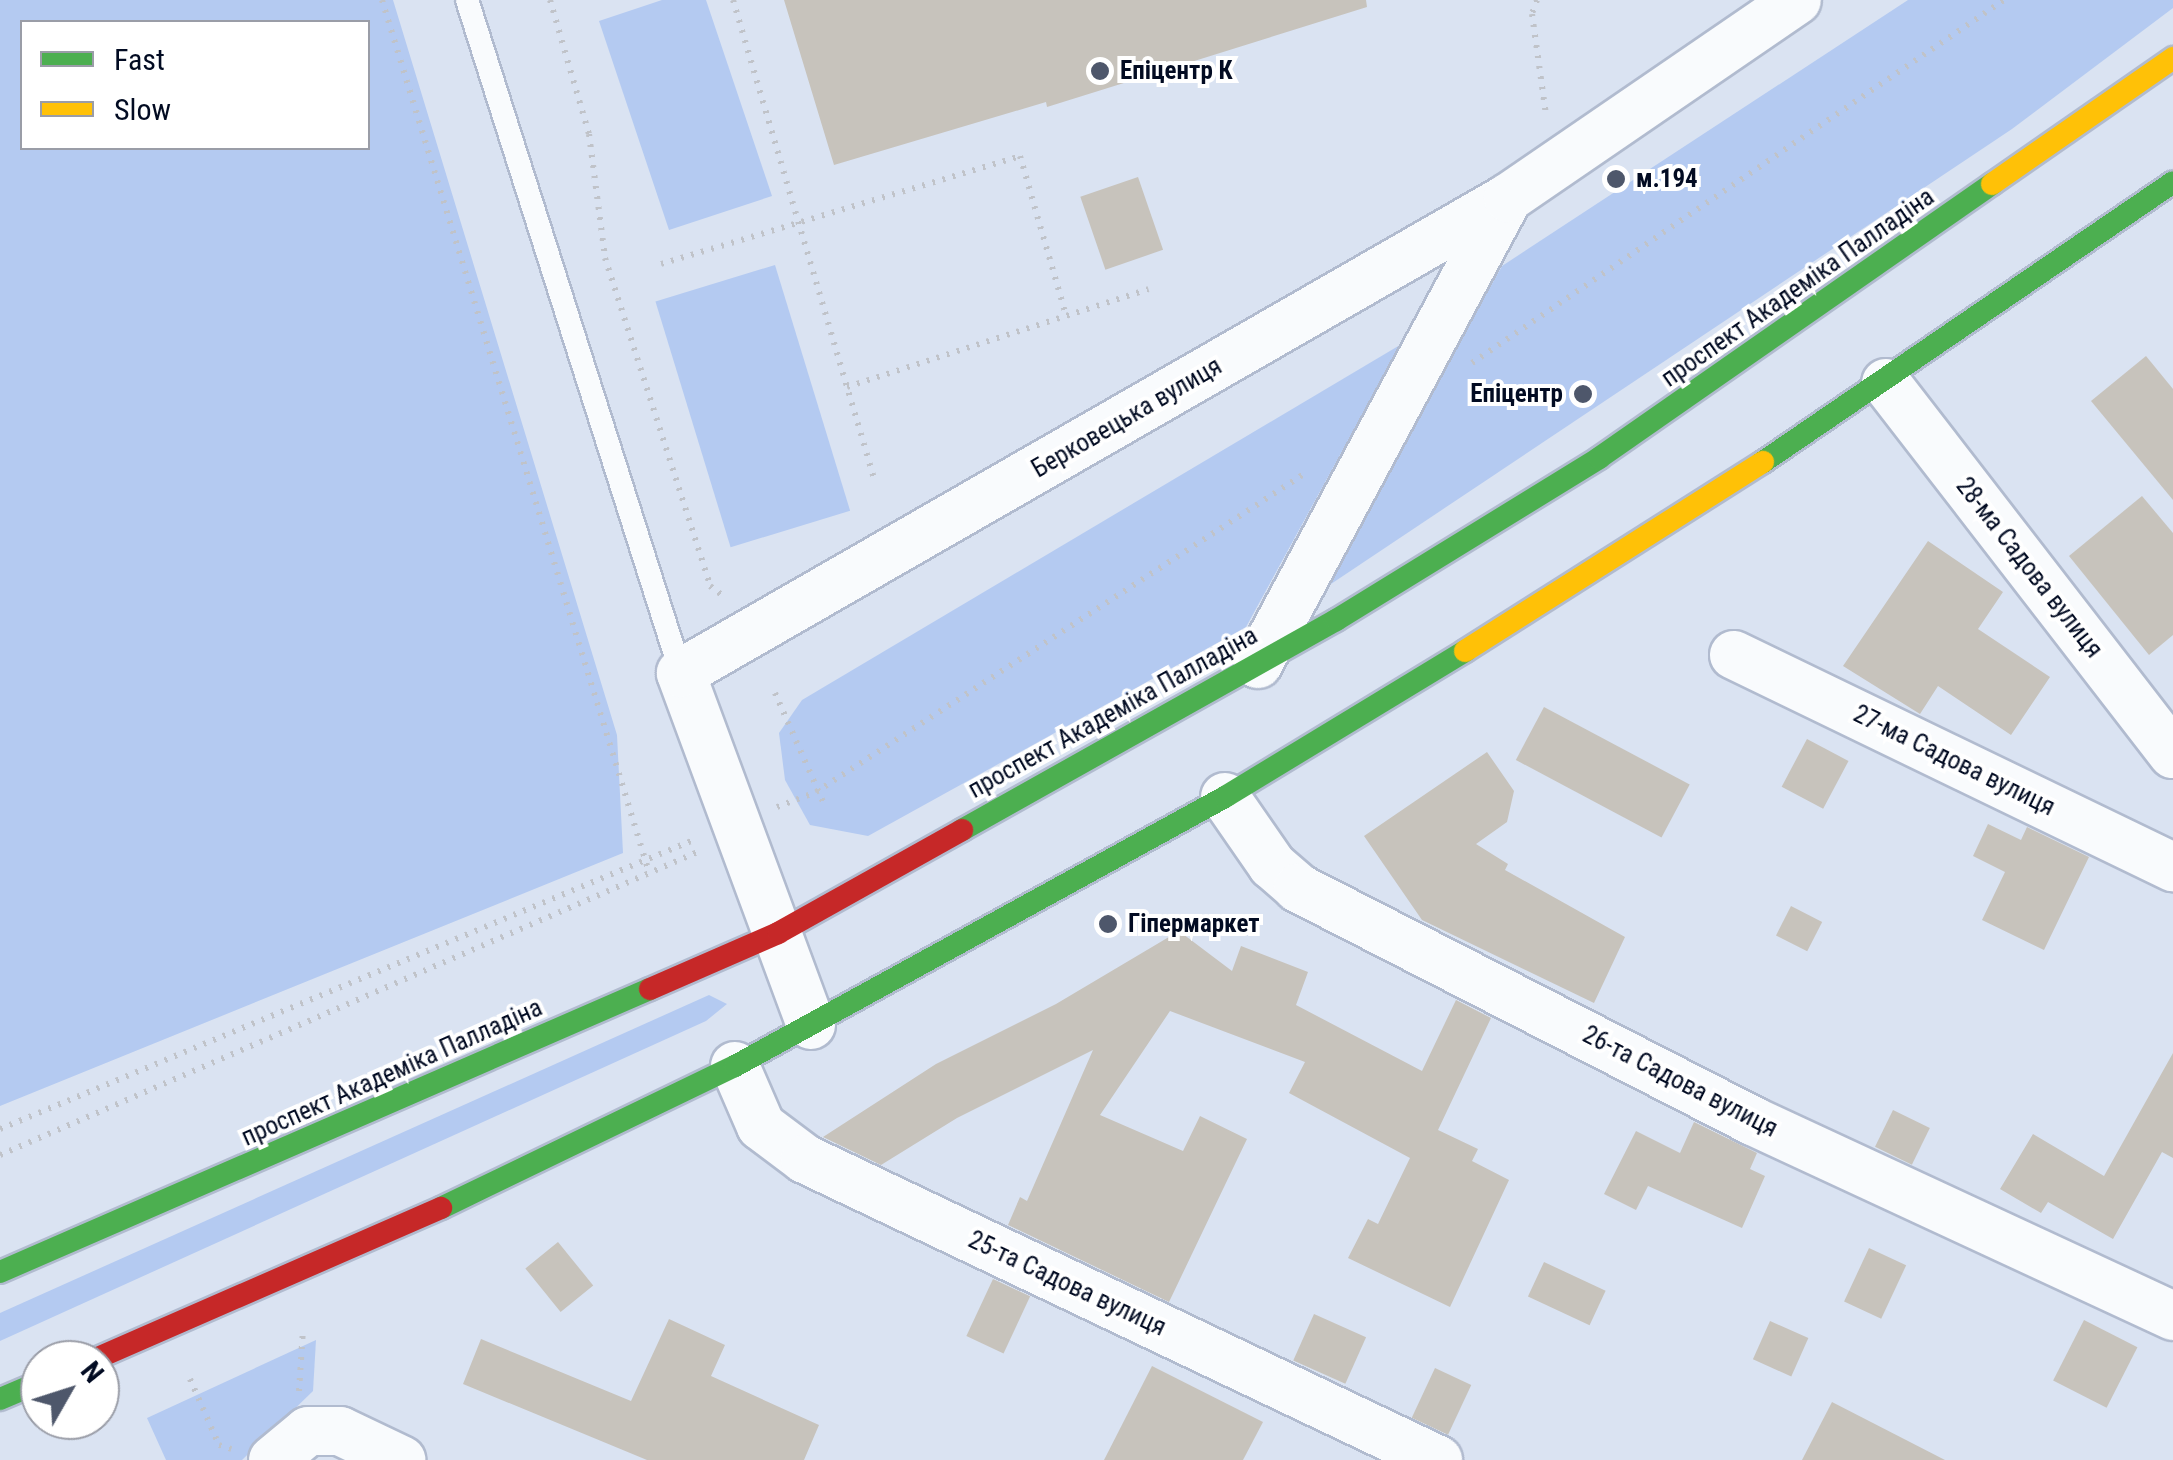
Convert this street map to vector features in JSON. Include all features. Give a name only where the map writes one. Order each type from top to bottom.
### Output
[{"type":"highway","name":"проспект Академіка Палладіна","points":[[0,1272],[778,933],[1258,664],[1599,458],[2173,58]]},
{"type":"highway","points":[[120,1349],[348,1253],[735,1066],[1224,797],[1652,537],[1886,383],[2173,182]]},
{"type":"street","name":"Берковецька вулиця","points":[[681,673],[1508,198],[1797,0]]},
{"type":"street","points":[[1258,664],[1508,198]]},
{"type":"street","name":"28-ма Садова вулиця","points":[[1886,383],[2173,754]]},
{"type":"street","name":"27-ма Садова вулиця","points":[[1734,654],[2173,868]]},
{"type":"street","points":[[681,673],[756,823],[778,933],[811,1025]]},
{"type":"street","name":"26-та Садова вулиця","points":[[1224,797],[1272,864],[1298,888],[1753,1120],[2173,1316]]},
{"type":"street","name":"25-та Садова вулиця","points":[[735,1066],[762,1126],[805,1159],[1438,1460]]},
{"type":"street","points":[[276,1448],[340,1431],[401,1460]]},
{"type":"lane","points":[[468,0],[681,673]]},
{"type":"path","points":[[382,0],[648,870]]},
{"type":"path","points":[[550,0],[589,134],[605,258],[710,586],[728,600]]},
{"type":"path","points":[[734,0],[875,482]]},
{"type":"path","points":[[1536,127],[1550,110],[1532,14],[1537,0]]},
{"type":"path","points":[[1460,372],[2004,0]]},
{"type":"path","points":[[661,264],[1020,156],[1066,315]]},
{"type":"path","points":[[847,387],[1148,289]]},
{"type":"path","points":[[0,1156],[756,823],[816,792],[1314,468]]},
{"type":"path","points":[[775,693],[823,802]]},
{"type":"path","points":[[0,1129],[674,848]]},
{"type":"path","points":[[190,1378],[219,1445],[276,1448],[299,1397],[303,1329]]},
{"type":"shaded area","points":[[0,0],[393,0],[617,735],[623,853],[0,1106]]},
{"type":"shaded area","points":[[662,0],[706,0],[772,196],[669,230],[599,21]]},
{"type":"shaded area","points":[[1908,0],[2173,0],[2173,8],[2012,129],[1319,592],[1502,266]]},
{"type":"shaded area","points":[[775,265],[850,511],[731,547],[655,302]]},
{"type":"shaded area","points":[[1400,345],[1246,627],[868,836],[810,825],[785,780],[779,733],[802,700]]},
{"type":"shaded area","points":[[709,995],[727,1004],[706,1021],[0,1341],[0,1313]]},
{"type":"shaded area","points":[[316,1340],[313,1391],[242,1460],[166,1460],[147,1418]]},
{"type":"building","points":[[784,0],[1366,0],[1367,7],[1047,107],[1046,102],[834,165]]},
{"type":"building","points":[[1138,177],[1163,250],[1105,270],[1080,197]]},
{"type":"building","points":[[2146,356],[2173,389],[2173,500],[2091,401]]},
{"type":"building","points":[[2142,496],[2173,533],[2173,635],[2149,655],[2069,556]]},
{"type":"building","points":[[1928,541],[2003,592],[1978,629],[2050,677],[2011,735],[1938,686],[1920,714],[1843,666]]},
{"type":"building","points":[[1544,707],[1690,784],[1662,837],[1516,760]]},
{"type":"building","points":[[1807,739],[1848,761],[1823,809],[1782,787]]},
{"type":"building","points":[[1487,752],[1514,791],[1507,822],[1476,844],[1508,864],[1505,870],[1625,937],[1594,1003],[1422,920],[1364,836]]},
{"type":"building","points":[[1988,824],[2021,840],[2027,827],[2089,857],[2044,950],[1982,920],[2005,872],[1973,856]]},
{"type":"building","points":[[1791,906],[1822,922],[1807,951],[1776,935]]},
{"type":"building","points":[[1179,931],[1232,971],[1241,946],[1308,972],[1296,1005],[1422,1071],[1456,1000],[1491,1018],[1438,1130],[1478,1149],[1472,1161],[1509,1180],[1450,1307],[1348,1258],[1368,1219],[1378,1224],[1410,1158],[1289,1093],[1305,1062],[1170,1011],[1100,1115],[1183,1151],[1200,1116],[1247,1139],[1169,1302],[1008,1225],[1020,1197],[1027,1201],[1093,1050],[957,1118],[881,1165],[823,1137],[936,1064],[1056,1004]]},
{"type":"building","points":[[2173,1053],[2173,1158],[2162,1152],[2113,1239],[2048,1202],[2041,1213],[2000,1189],[2033,1134],[2104,1176]]},
{"type":"building","points":[[1893,1110],[1930,1128],[1912,1165],[1875,1147]]},
{"type":"building","points":[[1694,1122],[1757,1153],[1750,1169],[1765,1176],[1742,1228],[1648,1186],[1636,1210],[1604,1194],[1636,1131],[1680,1153]]},
{"type":"building","points":[[558,1242],[593,1286],[561,1312],[525,1268]]},
{"type":"building","points":[[1869,1248],[1906,1265],[1881,1319],[1844,1301]]},
{"type":"building","points":[[1544,1262],[1606,1291],[1590,1325],[1528,1296]]},
{"type":"building","points":[[993,1279],[1030,1296],[1004,1353],[966,1336]]},
{"type":"building","points":[[1314,1314],[1366,1337],[1345,1384],[1293,1361]]},
{"type":"building","points":[[669,1319],[725,1345],[711,1376],[819,1425],[804,1460],[647,1460],[463,1384],[481,1339],[631,1401]]},
{"type":"building","points":[[2084,1320],[2137,1347],[2107,1408],[2053,1381]]},
{"type":"building","points":[[1770,1321],[1808,1338],[1791,1376],[1753,1359]]},
{"type":"building","points":[[1152,1366],[1263,1422],[1243,1460],[1104,1460]]},
{"type":"building","points":[[1435,1368],[1471,1385],[1448,1435],[1412,1418]]},
{"type":"building","points":[[1832,1402],[1945,1460],[1802,1460]]},
{"type":"traffic: fast","points":[[1763,462],[2173,182]]},
{"type":"traffic: fast","points":[[962,830],[1336,620],[1599,458],[1992,184]]},
{"type":"traffic: fast","points":[[441,1208],[735,1066],[1225,797],[1465,651]]},
{"type":"traffic: fast","points":[[0,1272],[650,989]]},
{"type":"traffic: fast","points":[[0,1399],[20,1390]]},
{"type":"traffic: slow","points":[[1992,184],[2173,58]]},
{"type":"traffic: slow","points":[[1465,651],[1763,462]]},
{"type":"traffic: jam","points":[[650,989],[778,933],[962,830]]},
{"type":"traffic: jam","points":[[120,1348],[441,1208]]},
{"type":"place","name":"Епіцентр К","points":[[1100,71]]},
{"type":"place","name":"м.194","points":[[1616,179]]},
{"type":"place","name":"Епіцентр","points":[[1583,394]]},
{"type":"place","name":"Гіпермаркет","points":[[1108,924]]}]
